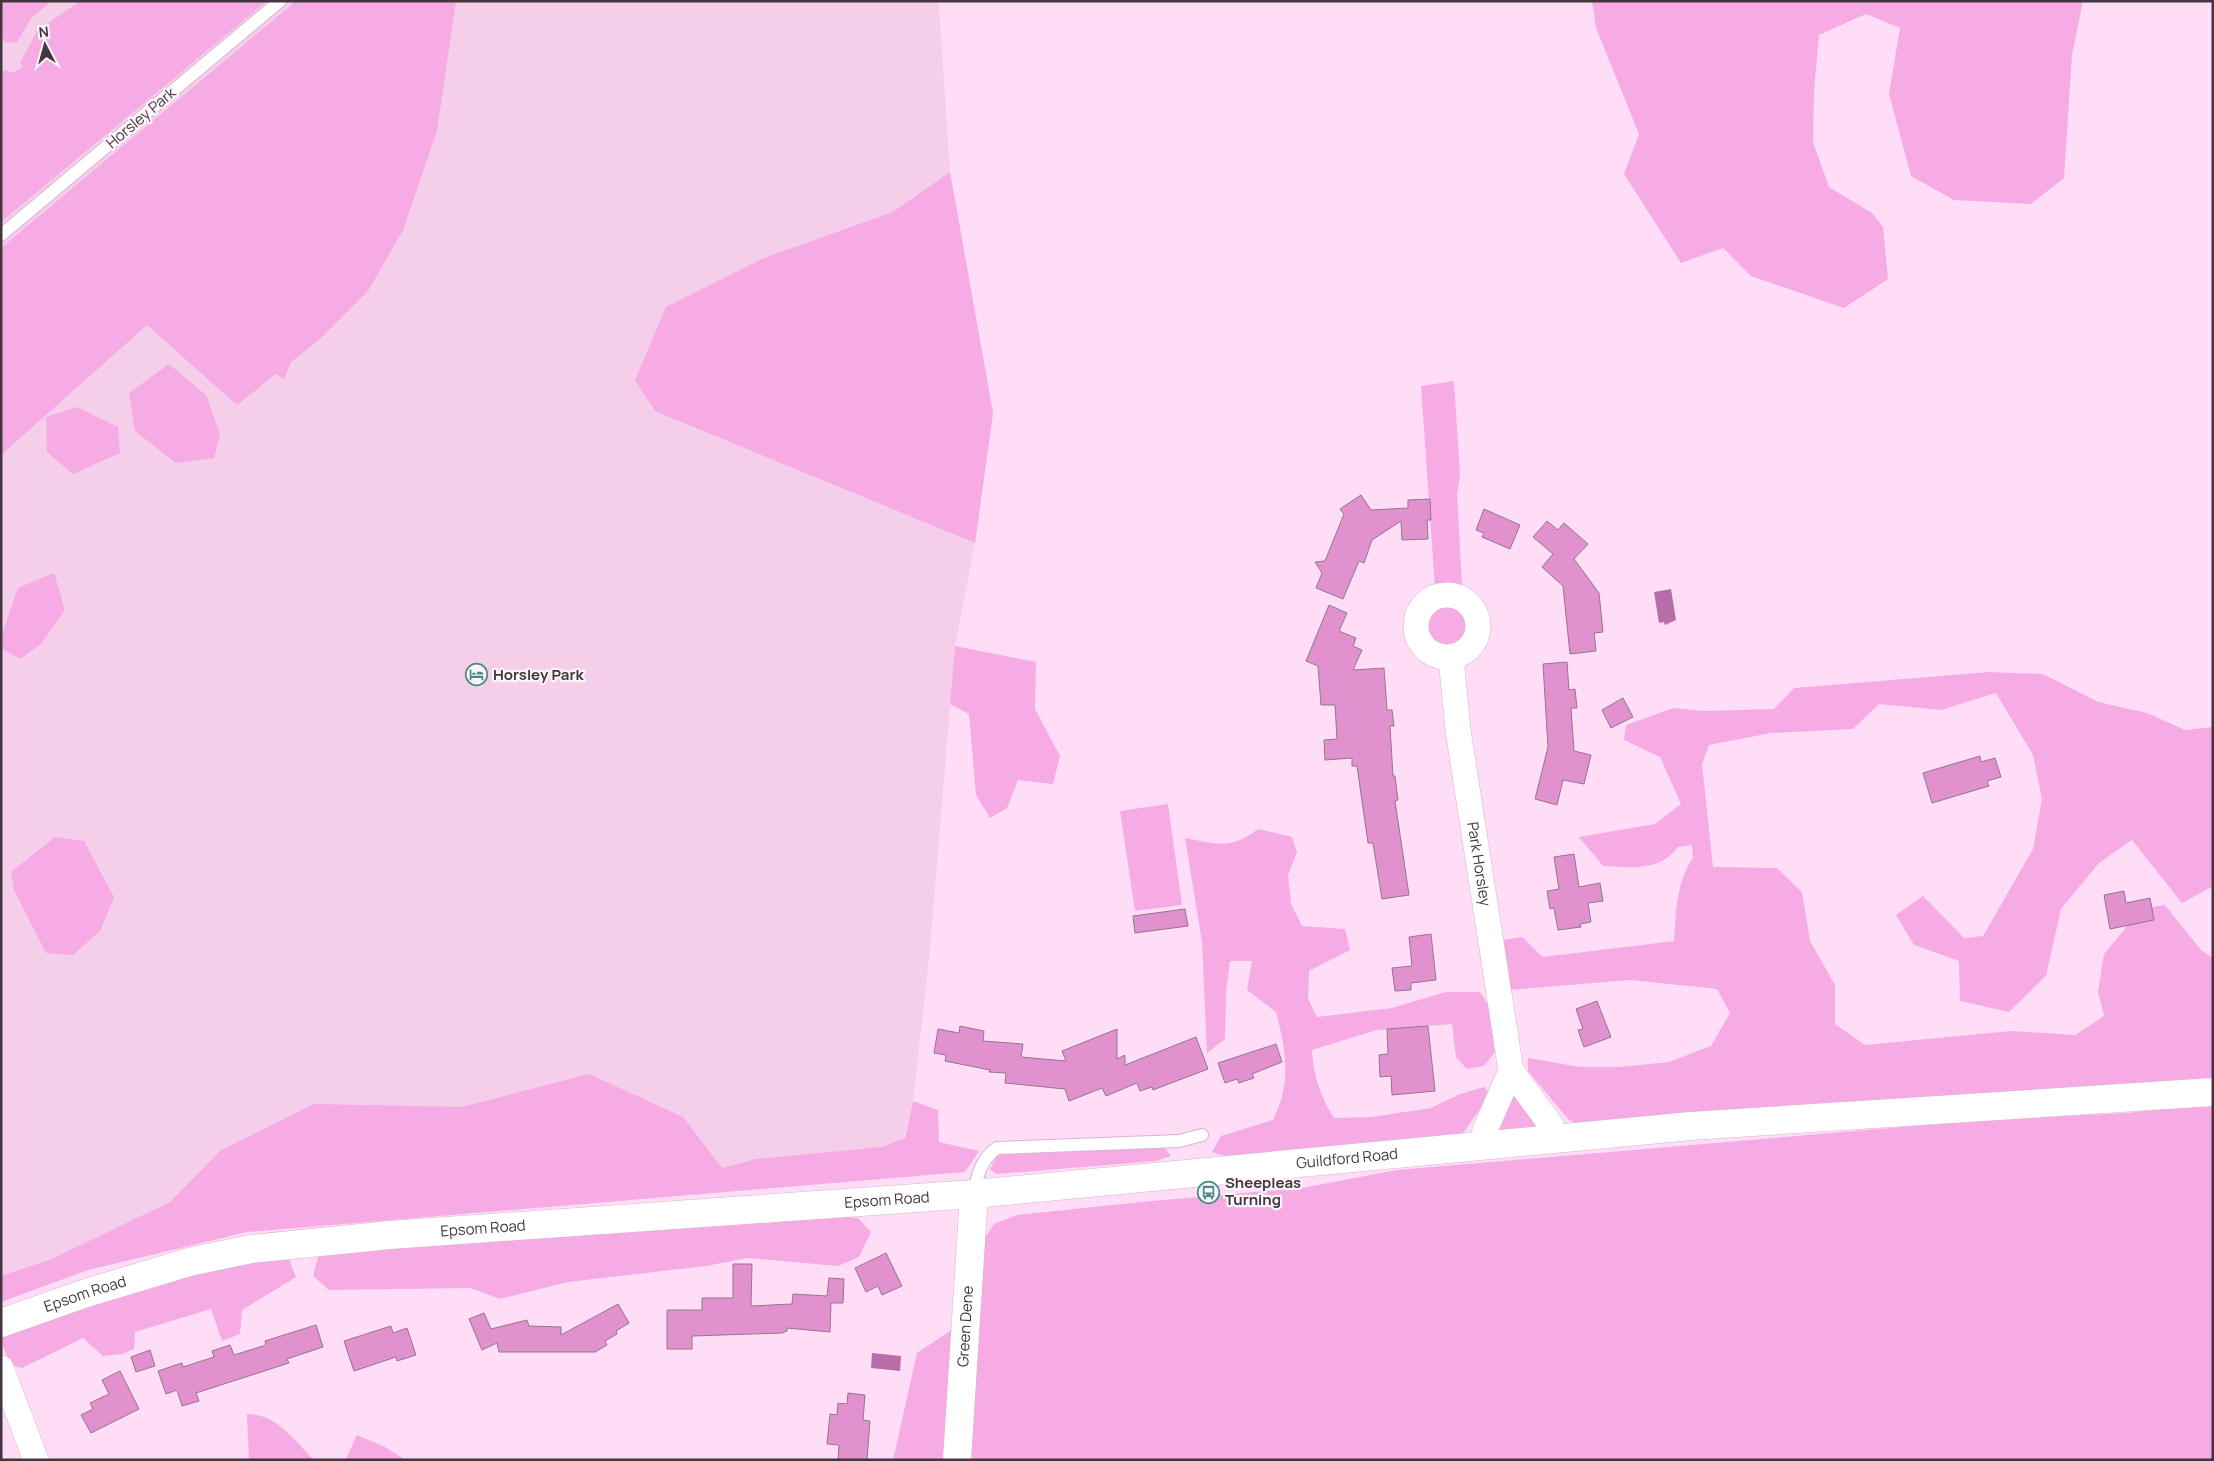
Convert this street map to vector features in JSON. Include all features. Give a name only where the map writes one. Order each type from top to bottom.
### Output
[{"type":"main road","name":"Guildford Road","points":[[974,1194],[1691,1126],[2213,1092]]},
{"type":"main road","name":"Epsom Road","points":[[1,1324],[86,1293],[190,1262],[251,1249],[390,1234],[974,1194]]},
{"type":"main road","name":"Green Dene","points":[[957,1460],[974,1194]]},
{"type":"street","name":"Park Horsley","points":[[1451,657],[1458,730],[1512,1071],[1551,1125],[1556,1140]]},
{"type":"street","points":[[1482,1146],[1485,1130],[1512,1071]]},
{"type":"street","points":[[1,1368],[36,1460]]},
{"type":"lane","name":"Horsley Park","points":[[1,235],[280,1]]},
{"type":"lane","points":[[974,1194],[978,1173],[991,1152],[997,1148],[1179,1141],[1202,1135]]},
{"type":"shaded area","name":"Horsley Park","points":[[1,1],[936,1],[939,6],[950,172],[993,413],[975,542],[955,646],[929,959],[913,1101],[893,1178],[247,1232],[88,1270],[1,1302]]},
{"type":"shaded area","points":[[1,1],[52,1],[32,17],[17,42],[6,43],[1,35]]},
{"type":"shaded area","points":[[80,1],[267,1],[1,222],[1,73],[5,70],[12,73],[23,67],[20,63],[37,31]]},
{"type":"shaded area","points":[[296,1],[456,1],[437,131],[403,230],[368,291],[320,339],[291,362],[284,379],[276,374],[237,405],[147,325],[1,455],[1,248]]},
{"type":"shaded area","points":[[1592,1],[2083,1],[2072,55],[2064,178],[2031,204],[1954,200],[1911,176],[1889,94],[1900,28],[1866,14],[1819,35],[1814,90],[1813,142],[1829,187],[1872,213],[1883,227],[1888,279],[1844,308],[1751,276],[1723,248],[1681,263],[1624,174],[1639,134],[1596,28]]},
{"type":"shaded area","points":[[950,172],[993,413],[975,543],[655,411],[635,380],[666,307],[764,258],[893,212]]},
{"type":"shaded area","points":[[169,364],[206,395],[220,434],[214,458],[176,463],[135,431],[129,393]]},
{"type":"shaded area","points":[[1454,381],[1460,475],[1457,495],[1462,585],[1435,588],[1421,386]]},
{"type":"shaded area","points":[[77,407],[118,427],[120,453],[73,474],[47,452],[46,417]]},
{"type":"shaded area","points":[[54,573],[65,610],[41,644],[20,659],[1,648],[1,637],[18,588]]},
{"type":"shaded area","points":[[1671,589],[1676,620],[1665,625],[1664,622],[1659,623],[1654,592]]},
{"type":"shaded area","points":[[1452,603],[1460,606],[1466,612],[1469,624],[1466,636],[1460,642],[1444,645],[1436,642],[1430,636],[1427,620],[1430,612],[1436,606]]},
{"type":"shaded area","points":[[955,646],[1036,662],[1035,709],[1060,756],[1053,784],[1018,780],[1007,808],[990,818],[976,795],[969,714],[950,704]]},
{"type":"shaded area","points":[[1989,672],[2043,674],[2098,702],[2147,713],[2185,730],[2213,727],[2213,886],[2182,903],[2132,840],[2099,863],[2061,909],[2046,976],[2009,1012],[1960,1001],[1959,961],[1914,945],[1896,915],[1923,896],[1964,938],[1983,936],[2033,849],[2042,799],[2033,755],[1996,693],[1941,710],[1879,704],[1853,729],[1771,733],[1709,745],[1702,764],[1713,867],[1777,868],[1802,892],[1810,941],[1835,985],[1835,1024],[1865,1045],[2011,1031],[2075,1035],[2104,1016],[2098,992],[2104,954],[2128,925],[2154,920],[2152,907],[2165,905],[2201,950],[2213,958],[2213,1082],[1584,1128],[1568,1119],[1528,1071],[1528,1058],[1580,1067],[1620,1067],[1669,1062],[1711,1046],[1730,1013],[1717,989],[1631,980],[1509,990],[1504,940],[1522,937],[1543,957],[1674,941],[1680,887],[1687,867],[1693,858],[1692,845],[1678,847],[1671,855],[1654,864],[1634,867],[1603,866],[1579,837],[1655,824],[1681,804],[1660,757],[1624,740],[1626,725],[1673,708],[1704,711],[1774,709],[1794,688]]},
{"type":"shaded area","points":[[1168,804],[1182,905],[1135,911],[1120,811]]},
{"type":"shaded area","points":[[1258,829],[1292,837],[1297,852],[1288,875],[1291,904],[1302,926],[1345,929],[1350,950],[1309,971],[1308,999],[1317,1017],[1392,1008],[1446,992],[1480,992],[1493,1012],[1495,1052],[1484,1066],[1467,1069],[1456,1057],[1452,1024],[1377,1030],[1312,1050],[1318,1086],[1334,1118],[1371,1117],[1431,1108],[1460,1094],[1484,1087],[1490,1094],[1464,1132],[1449,1141],[1291,1155],[1224,1156],[1212,1152],[1221,1136],[1273,1120],[1283,1093],[1285,1079],[1284,1053],[1276,1012],[1247,990],[1252,961],[1230,961],[1226,992],[1225,1039],[1207,1053],[1202,942],[1185,838],[1223,844],[1240,840]]},
{"type":"shaded area","points":[[55,837],[84,841],[114,897],[100,931],[73,955],[46,953],[14,890],[11,872]]},
{"type":"shaded area","points":[[589,1074],[683,1117],[722,1168],[756,1159],[882,1147],[905,1138],[913,1101],[938,1110],[939,1142],[979,1151],[965,1172],[247,1232],[88,1270],[1,1302],[1,1276],[52,1259],[170,1202],[221,1150],[314,1104],[462,1107]]},
{"type":"shaded area","points":[[1516,1095],[1539,1125],[1535,1134],[1497,1136],[1504,1100]]},
{"type":"shaded area","points":[[2213,1103],[2213,1460],[964,1460],[982,1242],[994,1224],[1017,1215],[1302,1188],[1397,1170],[1985,1120],[2127,1113]]},
{"type":"shaded area","points":[[1163,1146],[1171,1156],[1156,1161],[996,1174],[990,1169],[998,1154]]},
{"type":"shaded area","points":[[822,1214],[858,1218],[871,1232],[859,1257],[838,1266],[747,1258],[706,1266],[568,1282],[500,1299],[470,1288],[329,1290],[313,1276],[319,1253]]},
{"type":"shaded area","points":[[287,1254],[296,1277],[242,1310],[240,1334],[222,1341],[211,1309],[135,1332],[134,1349],[123,1354],[103,1356],[83,1338],[22,1368],[11,1365],[1,1342],[1,1335],[96,1296]]},
{"type":"shaded area","points":[[953,1329],[946,1460],[893,1460],[917,1353]]},
{"type":"shaded area","points":[[872,1353],[901,1356],[900,1371],[871,1368]]},
{"type":"shaded area","points":[[247,1414],[258,1415],[276,1423],[292,1436],[313,1459],[346,1459],[357,1435],[385,1447],[406,1460],[249,1460]]},
{"type":"building","points":[[1361,495],[1371,510],[1408,508],[1408,500],[1430,499],[1431,520],[1427,520],[1428,539],[1402,540],[1401,521],[1372,540],[1364,563],[1359,561],[1343,599],[1316,588],[1322,573],[1315,562],[1325,561],[1344,514],[1340,509]]},
{"type":"building","points":[[1484,509],[1520,525],[1510,549],[1482,537],[1484,533],[1476,530]]},
{"type":"building","points":[[1547,521],[1558,530],[1564,523],[1588,544],[1574,559],[1599,593],[1603,632],[1594,633],[1596,651],[1570,654],[1563,586],[1542,567],[1553,554],[1533,537]]},
{"type":"building","points":[[1329,605],[1347,613],[1339,631],[1356,638],[1353,646],[1362,650],[1353,670],[1384,668],[1387,710],[1392,710],[1394,726],[1390,726],[1393,776],[1395,776],[1398,800],[1395,801],[1409,895],[1382,899],[1373,843],[1368,843],[1357,766],[1352,766],[1352,758],[1325,760],[1324,740],[1337,739],[1335,705],[1321,705],[1318,666],[1306,661]]},
{"type":"building","points":[[1567,662],[1569,690],[1575,689],[1577,708],[1571,708],[1574,751],[1591,755],[1584,784],[1563,780],[1557,805],[1535,799],[1548,747],[1543,664]]},
{"type":"building","points":[[1623,698],[1633,717],[1611,728],[1602,710]]},
{"type":"building","points":[[1980,756],[1981,762],[1995,758],[2001,777],[1987,781],[1989,786],[1932,803],[1923,773]]},
{"type":"building","points":[[1574,854],[1579,887],[1600,883],[1603,901],[1588,903],[1591,922],[1580,924],[1581,927],[1558,930],[1554,908],[1550,909],[1547,891],[1559,889],[1554,857]]},
{"type":"building","points":[[2124,891],[2126,903],[2150,898],[2154,920],[2110,929],[2104,895]]},
{"type":"building","points":[[1185,909],[1188,926],[1135,933],[1133,916]]},
{"type":"building","points":[[1431,934],[1436,980],[1411,983],[1411,990],[1395,991],[1392,968],[1412,966],[1409,937]]},
{"type":"building","points":[[1597,1001],[1611,1037],[1584,1047],[1578,1030],[1583,1029],[1576,1009]]},
{"type":"building","points":[[960,1026],[984,1031],[983,1041],[1023,1044],[1021,1057],[1066,1061],[1062,1051],[1117,1029],[1117,1059],[1125,1055],[1125,1065],[1196,1037],[1208,1069],[1153,1090],[1152,1087],[1140,1091],[1137,1083],[1106,1096],[1102,1088],[1069,1101],[1065,1089],[1005,1083],[1006,1073],[989,1072],[990,1070],[945,1061],[946,1055],[934,1053],[938,1029],[959,1033]]},
{"type":"building","points":[[1428,1026],[1435,1091],[1392,1095],[1391,1076],[1380,1077],[1379,1055],[1388,1054],[1387,1029]]},
{"type":"building","points":[[1276,1044],[1282,1062],[1252,1074],[1254,1078],[1239,1083],[1237,1079],[1225,1083],[1218,1063]]},
{"type":"building","points":[[886,1253],[902,1286],[882,1295],[878,1286],[866,1292],[855,1268]]},
{"type":"building","points":[[733,1264],[752,1264],[751,1306],[792,1304],[793,1294],[827,1296],[829,1278],[844,1279],[843,1303],[831,1303],[830,1332],[787,1328],[787,1331],[782,1333],[692,1336],[692,1349],[667,1349],[667,1310],[702,1310],[702,1298],[733,1298]]},
{"type":"building","points":[[618,1304],[629,1323],[616,1331],[617,1334],[605,1341],[607,1345],[595,1352],[499,1352],[497,1343],[482,1350],[469,1319],[484,1313],[491,1329],[527,1320],[529,1326],[561,1327],[561,1335]]},
{"type":"building","points":[[316,1325],[323,1347],[287,1359],[289,1363],[196,1393],[199,1401],[182,1406],[177,1390],[166,1394],[158,1371],[182,1363],[183,1367],[214,1357],[212,1351],[230,1345],[234,1355],[266,1345],[265,1341]]},
{"type":"building","points":[[391,1326],[393,1333],[407,1328],[416,1355],[397,1361],[396,1357],[354,1371],[344,1341]]},
{"type":"building","points":[[150,1350],[155,1366],[136,1372],[131,1357]]},
{"type":"building","points":[[120,1371],[139,1409],[91,1433],[81,1415],[93,1409],[90,1403],[109,1394],[102,1380]]},
{"type":"building","points":[[848,1393],[865,1395],[863,1420],[870,1421],[867,1460],[838,1460],[839,1445],[827,1444],[830,1414],[837,1415],[838,1403],[847,1404]]},
{"type":"place","name":"Horsley Park","points":[[477,675]]},
{"type":"place","name":"Sheepleas Turning","points":[[1209,1192]]}]
